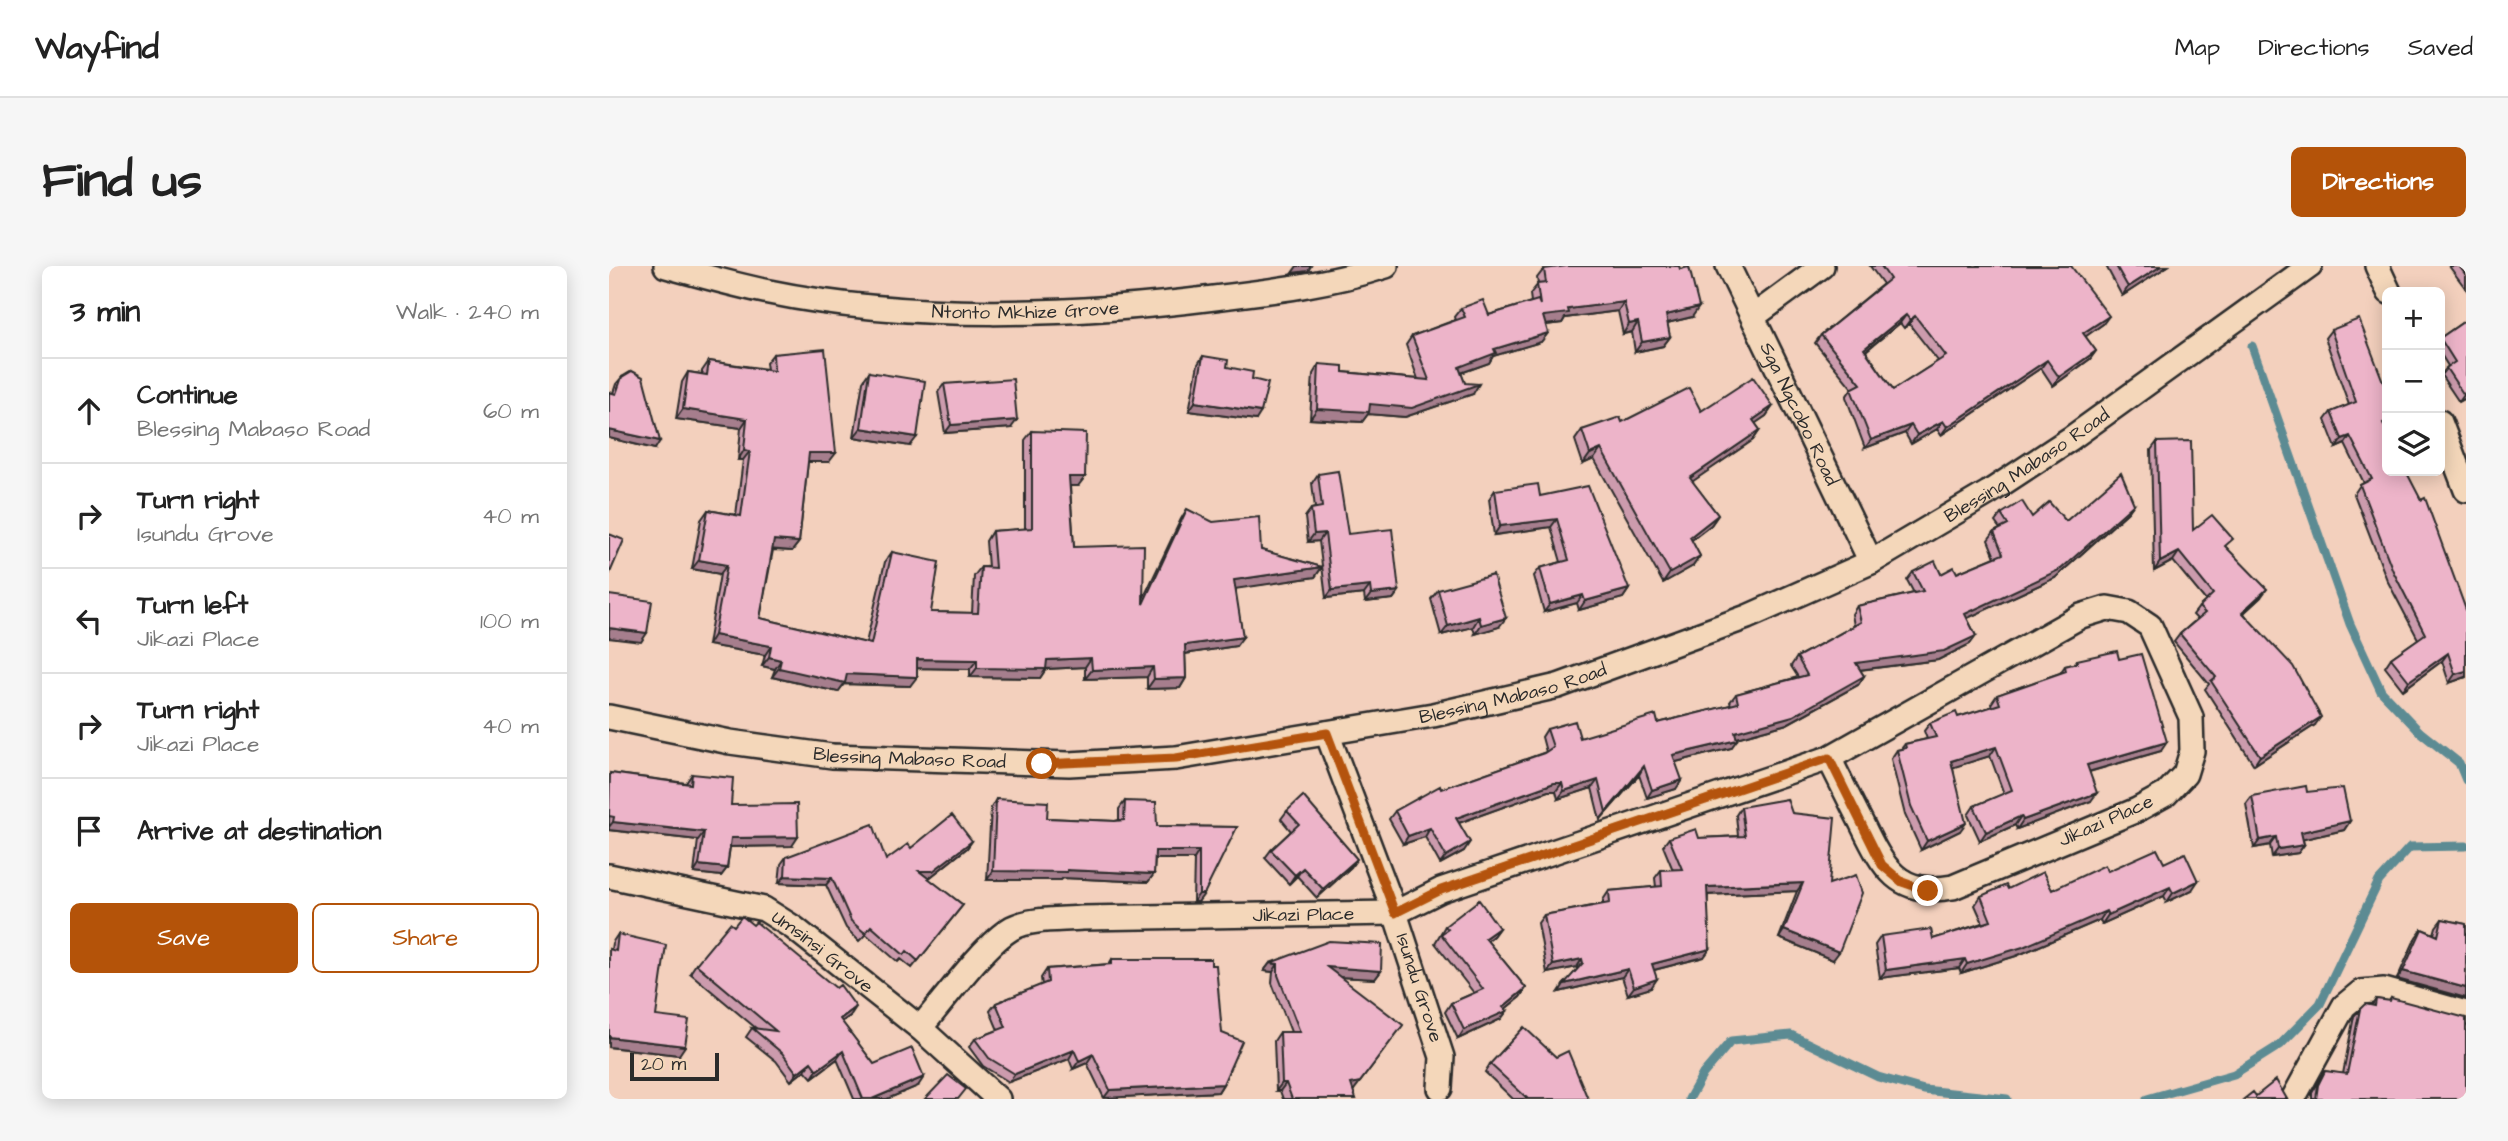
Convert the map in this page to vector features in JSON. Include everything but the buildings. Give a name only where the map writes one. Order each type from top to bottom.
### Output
[{"type":"street","name":"Ntonto Mkhize Grove","points":[[666,266],[771,292],[888,308],[1017,312],[1130,309],[1269,291],[1350,277],[1386,266]]},
{"type":"street","name":"Sga Ngcobo Road","points":[[1728,266],[1871,562]]},
{"type":"street","points":[[1754,316],[1822,266]]},
{"type":"street","name":"Blessing Mabaso Road","points":[[609,717],[730,742],[819,754],[960,763],[1069,764],[1176,758],[1433,715],[1558,686],[1747,617],[1871,562],[1988,493],[2070,439],[2310,266]]},
{"type":"street","points":[[2377,266],[2387,287]]},
{"type":"street","points":[[2445,435],[2466,490]]},
{"type":"street","name":"Jikazi Place","points":[[920,1028],[985,953],[1013,928],[1082,918],[1395,913],[1441,890],[1829,758],[2081,616],[2106,608],[2129,612],[2150,626],[2191,717],[2192,751],[2185,774],[2166,794],[2137,810],[1953,887],[1928,891],[1902,882],[1882,865],[1829,758]]},
{"type":"street","name":"Isundu Grove","points":[[1327,733],[1395,913],[1442,1057],[1440,1088]]},
{"type":"street","name":"Umsinsi Grove","points":[[609,876],[764,909],[794,928],[920,1028],[998,1099]]},
{"type":"street","points":[[2293,1099],[2344,1006],[2361,992],[2384,990],[2466,1013]]},
{"type":"waterway","points":[[2252,346],[2350,624],[2381,691],[2420,732],[2459,763],[2466,780]]},
{"type":"waterway","points":[[2147,1099],[2234,1074],[2280,1045],[2320,1004],[2379,881],[2410,847],[2466,846]]},
{"type":"waterway","points":[[1689,1099],[1703,1074],[1731,1041],[1791,1035],[1878,1077],[1924,1090],[2007,1099]]},
{"type":"route","points":[[1042,764],[1176,758],[1327,733],[1395,913],[1441,890],[1829,758],[1882,865],[1902,882],[1928,891]]}]
